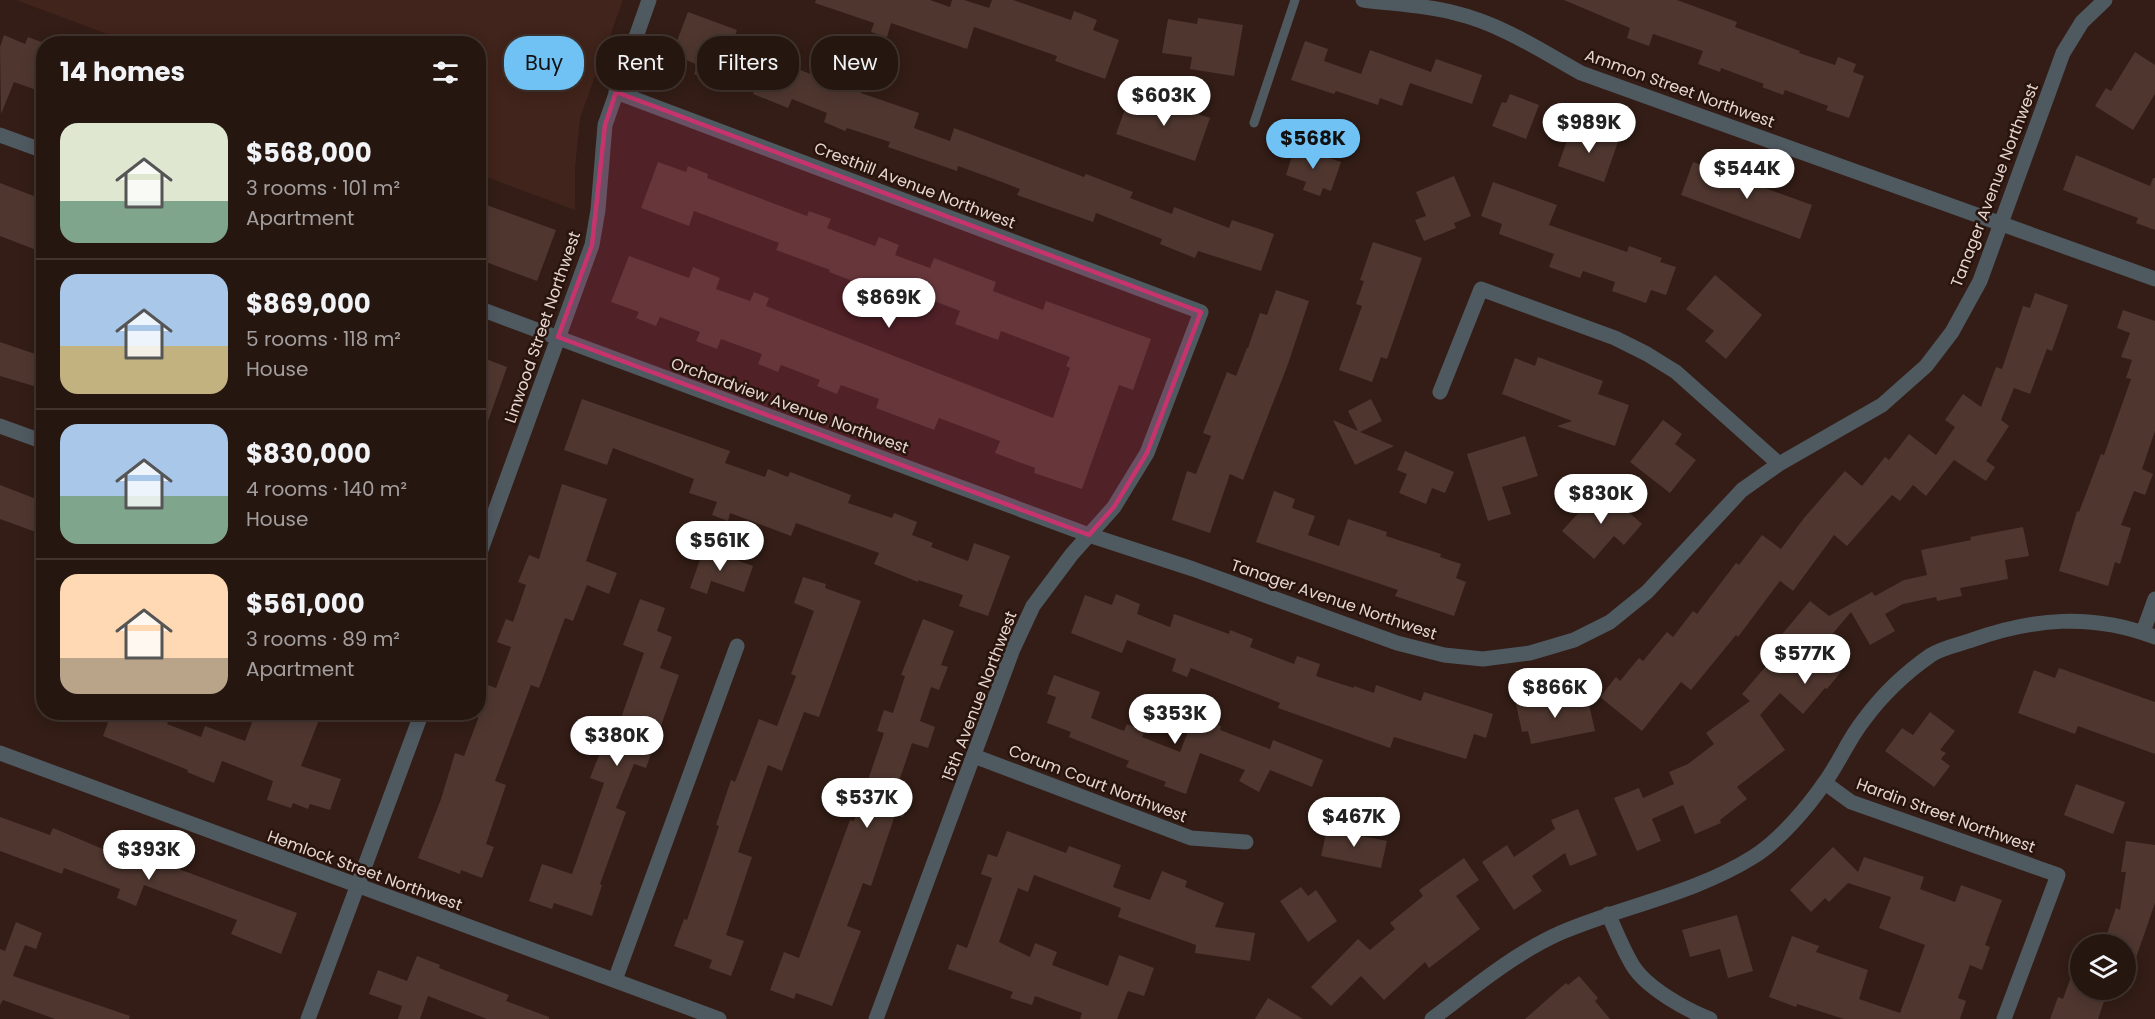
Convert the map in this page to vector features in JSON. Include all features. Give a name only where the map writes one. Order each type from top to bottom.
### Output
[{"type":"street","name":"Linwood Street Northwest","points":[[486,536],[592,245],[598,210],[605,125],[649,0]]},
{"type":"street","name":"Ammon Street Northwest","points":[[1363,0],[1454,12],[1488,23],[1515,35],[1581,73],[2155,279]]},
{"type":"street","name":"Tanager Avenue Northwest","points":[[1089,535],[1193,569],[1397,643],[1444,655],[1484,659],[1530,653],[1574,640],[1610,622],[1647,592],[1742,490],[1779,464],[1882,405],[1926,366],[1952,332],[1980,281],[2063,53],[2082,22],[2105,0]]},
{"type":"street","name":"Cresthill Avenue Northwest","points":[[616,92],[1201,312]]},
{"type":"street","points":[[0,135],[36,148]]},
{"type":"street","points":[[1440,392],[1480,289],[1615,338],[1647,354],[1676,372],[1779,464]]},
{"type":"street","name":"Orchardview Avenue Northwest","points":[[486,311],[1089,535]]},
{"type":"street","name":"15th Avenue Northwest","points":[[876,1019],[1013,649],[1033,606],[1072,554],[1114,507],[1147,453],[1201,312]]},
{"type":"street","points":[[0,426],[36,439]]},
{"type":"street","points":[[1432,1019],[1521,955],[1557,934],[1608,914],[1678,892],[1720,875],[1755,856],[1792,824],[1825,783],[1862,722],[1896,682],[1934,654],[1986,635],[2031,623],[2081,620],[2110,623],[2149,634],[2155,599]]},
{"type":"street","points":[[615,980],[737,646]]},
{"type":"street","points":[[308,1019],[359,887],[419,720]]},
{"type":"street","name":"Hemlock Street Northwest","points":[[0,753],[719,1019]]},
{"type":"street","name":"Corum Court Northwest","points":[[974,756],[1191,838],[1246,842]]},
{"type":"street","name":"Hardin Street Northwest","points":[[1825,783],[1851,802],[2058,875],[2004,1019]]},
{"type":"street","points":[[1608,914],[1634,967],[1662,994],[1710,1019]]},
{"type":"lane","points":[[1254,123],[1295,0]]},
{"type":"highlighted area","points":[[616,92],[1201,312],[1147,453],[1114,507],[1089,535],[558,337],[592,245],[605,125]]},
{"type":"shaded area","points":[[16,0],[623,0],[610,36],[596,36],[596,74],[580,118],[575,168],[575,210],[486,177],[486,36],[112,36]]},
{"type":"building","points":[[816,0],[930,0],[950,7],[952,0],[964,0],[989,8],[992,0],[1013,0],[1071,20],[1074,11],[1097,20],[1093,30],[1119,40],[1105,79],[1055,61],[1057,56],[974,27],[967,49],[891,23],[887,36],[884,36],[871,32],[874,23],[815,3]]},
{"type":"building","points":[[1564,0],[1677,0],[1737,22],[1735,27],[1800,51],[1799,53],[1835,65],[1838,57],[1856,64],[1853,72],[1864,76],[1849,118],[1826,110],[1828,106],[1785,90],[1783,95],[1762,87],[1764,84],[1721,68],[1720,72],[1698,64],[1703,51],[1653,34],[1649,46],[1627,38],[1630,28]]},
{"type":"building","points":[[688,12],[737,30],[735,36],[697,36],[697,65],[685,60],[685,36],[679,36]]},
{"type":"building","points":[[1198,18],[1243,25],[1234,76],[1190,69],[1192,57],[1162,53],[1168,19],[1197,24]]},
{"type":"building","points":[[4,35],[25,44],[28,37],[36,40],[36,90],[14,82],[1,114],[0,47]]},
{"type":"building","points":[[1305,41],[1328,49],[1324,61],[1361,74],[1370,50],[1431,72],[1436,59],[1482,75],[1472,104],[1410,83],[1402,106],[1380,98],[1378,105],[1336,91],[1334,94],[1291,80]]},
{"type":"building","points":[[2135,52],[2155,65],[2155,94],[2133,130],[2095,106],[2106,88],[2111,91]]},
{"type":"building","points":[[799,69],[811,74],[811,90],[860,90],[861,93],[919,113],[914,128],[950,141],[954,128],[1084,177],[1086,174],[1133,192],[1130,198],[1172,214],[1174,207],[1229,228],[1232,220],[1274,234],[1261,271],[1198,251],[1195,258],[1160,244],[1162,239],[1096,213],[1093,222],[1017,195],[1020,189],[994,179],[958,166],[957,171],[888,147],[890,142],[847,128],[845,131],[824,122],[827,113],[792,99],[788,108],[753,94],[755,90],[799,90]]},
{"type":"building","points":[[1139,94],[1210,118],[1195,161],[1116,134],[1125,109],[1133,112]]},
{"type":"building","points":[[1510,94],[1539,105],[1526,139],[1492,126],[1502,102],[1506,103]]},
{"type":"building","points":[[1571,129],[1596,138],[1599,129],[1620,136],[1604,182],[1558,166]]},
{"type":"building","points":[[1295,146],[1341,162],[1331,191],[1323,188],[1320,196],[1303,190],[1306,182],[1286,175]]},
{"type":"building","points":[[2076,155],[2150,186],[2155,178],[2155,230],[2136,223],[2138,218],[2063,190]]},
{"type":"building","points":[[658,162],[686,172],[688,166],[708,174],[707,178],[807,216],[809,211],[831,219],[827,228],[875,246],[879,237],[899,245],[895,255],[930,268],[934,258],[996,282],[993,291],[1043,310],[1046,301],[1151,339],[1133,390],[1119,385],[1082,489],[1034,473],[1035,468],[995,453],[1000,441],[939,418],[934,430],[876,408],[879,399],[841,385],[837,394],[817,386],[820,380],[781,365],[778,372],[758,364],[762,354],[721,339],[717,349],[696,341],[700,332],[660,317],[656,326],[636,318],[639,312],[611,302],[629,256],[689,278],[693,267],[720,278],[716,289],[750,301],[754,292],[769,298],[766,306],[1053,418],[1070,368],[1066,366],[1070,357],[1001,331],[998,340],[955,324],[960,311],[885,282],[881,292],[776,250],[779,243],[694,211],[689,226],[641,208]]},
{"type":"building","points":[[1693,162],[1812,205],[1800,239],[1681,195]]},
{"type":"building","points":[[1454,176],[1471,216],[1454,223],[1456,228],[1424,241],[1415,220],[1426,216],[1416,192]]},
{"type":"building","points":[[1493,182],[1557,205],[1549,225],[1627,252],[1629,246],[1662,258],[1660,262],[1676,267],[1666,295],[1651,290],[1646,303],[1612,291],[1615,282],[1583,271],[1580,278],[1549,267],[1554,254],[1499,234],[1502,224],[1481,216]]},
{"type":"building","points":[[0,183],[36,197],[36,250],[0,236]]},
{"type":"building","points":[[486,205],[556,230],[537,281],[486,262]]},
{"type":"building","points":[[1373,242],[1422,258],[1387,359],[1381,357],[1372,382],[1339,370],[1362,306],[1356,304],[1364,281],[1360,280]]},
{"type":"building","points":[[1715,275],[1762,315],[1726,359],[1705,341],[1714,331],[1686,309]]},
{"type":"building","points":[[1276,290],[1309,301],[1288,364],[1243,480],[1230,474],[1210,533],[1172,520],[1187,471],[1196,474],[1211,436],[1203,433],[1227,372],[1236,376],[1260,313],[1267,315]]},
{"type":"building","points":[[2035,293],[2068,305],[2052,351],[2047,349],[2030,394],[2014,388],[2001,420],[2009,426],[1986,461],[1995,467],[1986,481],[1954,460],[1926,496],[1913,485],[1900,501],[1892,495],[1847,546],[1834,535],[1793,591],[1780,581],[1738,637],[1736,635],[1691,690],[1681,682],[1642,731],[1600,697],[1616,677],[1620,681],[1639,658],[1643,661],[1667,632],[1673,637],[1693,611],[1697,614],[1736,563],[1739,565],[1762,535],[1781,549],[1804,518],[1845,471],[1862,486],[1885,457],[1889,460],[1909,434],[1936,455],[1955,427],[1945,420],[1963,394],[1981,407],[1996,367],[2002,369],[2023,306],[2030,308]]},
{"type":"building","points":[[2123,310],[2155,321],[2155,431],[2142,469],[2153,474],[2145,495],[2134,491],[2121,525],[2131,528],[2120,564],[2115,562],[2108,586],[2059,571],[2077,511],[2079,512],[2101,454],[2104,455],[2131,379],[2126,378],[2132,360],[2121,357],[2130,333],[2117,328]]},
{"type":"building","points":[[0,342],[36,354],[36,387],[0,376]]},
{"type":"building","points":[[1538,357],[1603,381],[1598,394],[1629,405],[1615,446],[1557,426],[1572,421],[1502,394],[1515,358],[1535,366]]},
{"type":"building","points":[[486,359],[507,367],[486,427]]},
{"type":"building","points":[[582,399],[730,451],[725,463],[765,477],[768,469],[788,477],[790,472],[851,495],[848,503],[892,518],[894,513],[917,522],[912,535],[933,543],[931,547],[968,561],[974,543],[1010,556],[988,616],[959,606],[963,595],[918,580],[918,582],[874,564],[879,553],[796,523],[791,536],[730,513],[728,521],[712,515],[717,502],[689,493],[694,479],[613,448],[607,465],[564,450]]},
{"type":"building","points":[[1371,399],[1382,421],[1360,432],[1394,446],[1355,465],[1333,420],[1358,431],[1348,411]]},
{"type":"building","points":[[1663,420],[1682,434],[1675,444],[1696,460],[1670,493],[1630,462]]},
{"type":"building","points":[[1525,436],[1538,476],[1502,487],[1511,514],[1488,521],[1467,454]]},
{"type":"building","points":[[1405,451],[1454,472],[1445,493],[1432,488],[1426,504],[1399,493],[1407,474],[1397,470]]},
{"type":"building","points":[[562,484],[607,499],[586,561],[617,573],[609,594],[587,585],[573,621],[565,618],[539,688],[531,685],[495,781],[506,785],[486,844],[494,847],[482,878],[461,870],[460,874],[418,858],[441,799],[455,753],[464,756],[478,720],[486,720],[486,684],[496,688],[511,647],[497,642],[506,619],[513,622],[526,585],[518,582],[529,555],[539,559]]},
{"type":"building","points":[[0,485],[36,499],[36,532],[0,519]]},
{"type":"building","points":[[1600,489],[1593,509],[1606,492],[1642,524],[1624,545],[1614,536],[1594,559],[1562,531]]},
{"type":"building","points":[[1274,491],[1295,499],[1292,508],[1315,516],[1308,535],[1339,546],[1348,519],[1387,532],[1386,536],[1441,554],[1440,557],[1461,564],[1456,578],[1466,582],[1454,616],[1395,596],[1398,590],[1256,542]]},
{"type":"building","points":[[2023,527],[2029,556],[2005,560],[2008,579],[1960,588],[1962,596],[1937,601],[1936,597],[1903,604],[1885,614],[1895,631],[1870,645],[1851,612],[1817,652],[1841,672],[1827,689],[1825,688],[1803,714],[1780,693],[1760,715],[1785,750],[1737,787],[1747,799],[1720,820],[1721,823],[1695,834],[1683,805],[1652,819],[1661,841],[1637,851],[1614,798],[1639,788],[1643,798],[1674,784],[1669,772],[1688,764],[1714,744],[1706,733],[1750,701],[1742,694],[1780,650],[1773,645],[1810,601],[1829,616],[1872,592],[1875,596],[1904,580],[1927,575],[1921,550],[1971,540],[1970,537]]},
{"type":"building","points":[[704,548],[753,566],[744,592],[711,581],[707,594],[690,588]]},
{"type":"building","points":[[803,577],[826,584],[825,588],[861,601],[819,717],[804,712],[782,771],[768,765],[738,852],[752,857],[726,935],[744,941],[731,976],[709,968],[712,960],[674,946],[684,919],[687,920],[706,865],[731,780],[735,782],[759,719],[777,726],[796,676],[791,674],[814,611],[794,603]]},
{"type":"building","points":[[1116,594],[1140,604],[1137,614],[1170,627],[1174,614],[1229,634],[1230,630],[1253,639],[1250,647],[1294,664],[1297,656],[1320,664],[1316,676],[1374,693],[1376,685],[1421,701],[1424,692],[1493,714],[1486,738],[1474,734],[1466,759],[1394,737],[1390,748],[1278,708],[1280,703],[1191,668],[1187,677],[1172,671],[1176,659],[1127,640],[1122,653],[1071,633],[1085,595],[1112,605]]},
{"type":"building","points":[[640,599],[665,608],[657,631],[672,637],[660,668],[679,675],[646,768],[634,764],[616,808],[626,812],[600,884],[602,885],[592,916],[554,903],[552,909],[529,901],[542,864],[572,874],[604,783],[590,778],[609,730],[616,732],[644,653],[623,645]]},
{"type":"building","points":[[923,619],[954,631],[941,665],[948,667],[939,690],[931,687],[920,721],[935,727],[928,748],[912,743],[896,790],[910,794],[903,817],[895,815],[871,886],[863,883],[847,926],[861,931],[832,1006],[796,993],[794,999],[770,990],[784,952],[799,958],[850,820],[854,821],[884,733],[877,731],[884,710],[893,713],[905,676],[901,675]]},
{"type":"building","points":[[2059,668],[2155,702],[2155,754],[2078,726],[2075,734],[2018,713],[2034,670],[2055,678]]},
{"type":"building","points":[[1054,675],[1100,692],[1091,718],[1124,731],[1127,724],[1145,731],[1142,737],[1180,752],[1194,716],[1221,726],[1220,730],[1270,749],[1273,740],[1323,760],[1312,787],[1270,770],[1259,792],[1239,781],[1245,770],[1200,753],[1186,794],[1164,786],[1166,782],[1126,767],[1129,761],[1069,737],[1071,732],[1047,723],[1056,697],[1047,694]]},
{"type":"building","points":[[1587,695],[1595,731],[1531,744],[1528,731],[1522,732],[1516,704],[1545,698],[1546,704]]},
{"type":"building","points":[[1930,712],[1955,731],[1940,750],[1946,753],[1941,759],[1950,766],[1934,787],[1885,751],[1902,728],[1913,735]]},
{"type":"building","points":[[109,720],[169,720],[167,724],[201,737],[205,726],[245,741],[253,720],[319,720],[301,766],[341,779],[330,810],[310,804],[308,809],[293,803],[291,808],[267,800],[273,781],[222,761],[214,783],[187,772],[188,770],[103,736]]},
{"type":"building","points":[[2076,784],[2125,802],[2113,834],[2064,815]]},
{"type":"building","points":[[1578,809],[1597,855],[1570,866],[1565,853],[1532,876],[1542,891],[1514,910],[1482,862],[1507,845],[1514,857],[1555,829],[1551,820]]},
{"type":"building","points":[[0,817],[50,835],[53,828],[129,860],[133,852],[297,913],[281,954],[231,934],[237,920],[144,885],[136,906],[117,898],[120,889],[64,868],[62,874],[0,851]]},
{"type":"building","points":[[1327,829],[1387,841],[1381,868],[1321,856]]},
{"type":"building","points":[[1007,831],[1066,853],[1069,846],[1121,865],[1113,887],[1150,900],[1162,871],[1187,881],[1185,887],[1224,903],[1215,927],[1255,933],[1250,961],[1195,953],[1196,945],[1118,917],[1121,908],[1034,875],[1028,892],[1018,888],[999,942],[1030,957],[1035,943],[1057,952],[1052,965],[1108,986],[1119,955],[1154,968],[1144,996],[1128,991],[1117,1019],[1080,1019],[1082,1013],[1035,996],[1032,1005],[1010,998],[1013,992],[948,969],[957,944],[967,948],[992,878],[981,874],[988,854],[997,857]]},
{"type":"building","points":[[2126,841],[2155,845],[2155,903],[2136,958],[2136,934],[2107,934],[2116,908],[2120,910],[2126,872],[2121,872]]},
{"type":"building","points":[[1833,847],[1858,872],[1864,857],[1924,877],[1920,889],[1955,902],[1961,885],[2002,900],[1985,945],[1990,947],[1982,970],[1970,965],[1958,998],[1966,1001],[1960,1019],[1844,1019],[1797,1004],[1796,1007],[1769,997],[1792,936],[1819,946],[1816,952],[1868,970],[1859,999],[1900,1013],[1925,945],[1879,928],[1891,897],[1848,883],[1829,902],[1825,898],[1811,912],[1790,890]]},
{"type":"building","points":[[1464,858],[1479,880],[1456,896],[1480,929],[1429,968],[1425,962],[1384,1000],[1361,976],[1331,1006],[1311,987],[1358,939],[1370,950],[1395,929],[1390,923],[1423,896],[1419,890]]},
{"type":"building","points":[[1301,887],[1308,896],[1316,890],[1337,921],[1308,942],[1280,901]]},
{"type":"building","points":[[1737,915],[1753,971],[1728,978],[1720,949],[1690,957],[1682,930]]},
{"type":"building","points":[[16,922],[42,933],[36,949],[25,945],[13,976],[130,1016],[129,1019],[55,1019],[3,1000],[0,1005],[0,949],[5,951]]},
{"type":"building","points":[[417,956],[440,965],[439,968],[509,995],[506,1001],[549,1017],[549,1019],[487,1019],[428,996],[420,1019],[398,1019],[402,1006],[369,994],[378,970],[407,981]]},
{"type":"building","points":[[1579,976],[1598,998],[1595,1001],[1610,1019],[1525,1019],[1566,983],[1568,985]]},
{"type":"building","points":[[2070,979],[2070,1000],[2105,1000],[2098,1019],[2050,1019],[2058,997],[2063,999]]},
{"type":"building","points":[[1268,998],[1303,1019],[1255,1019]]}]
